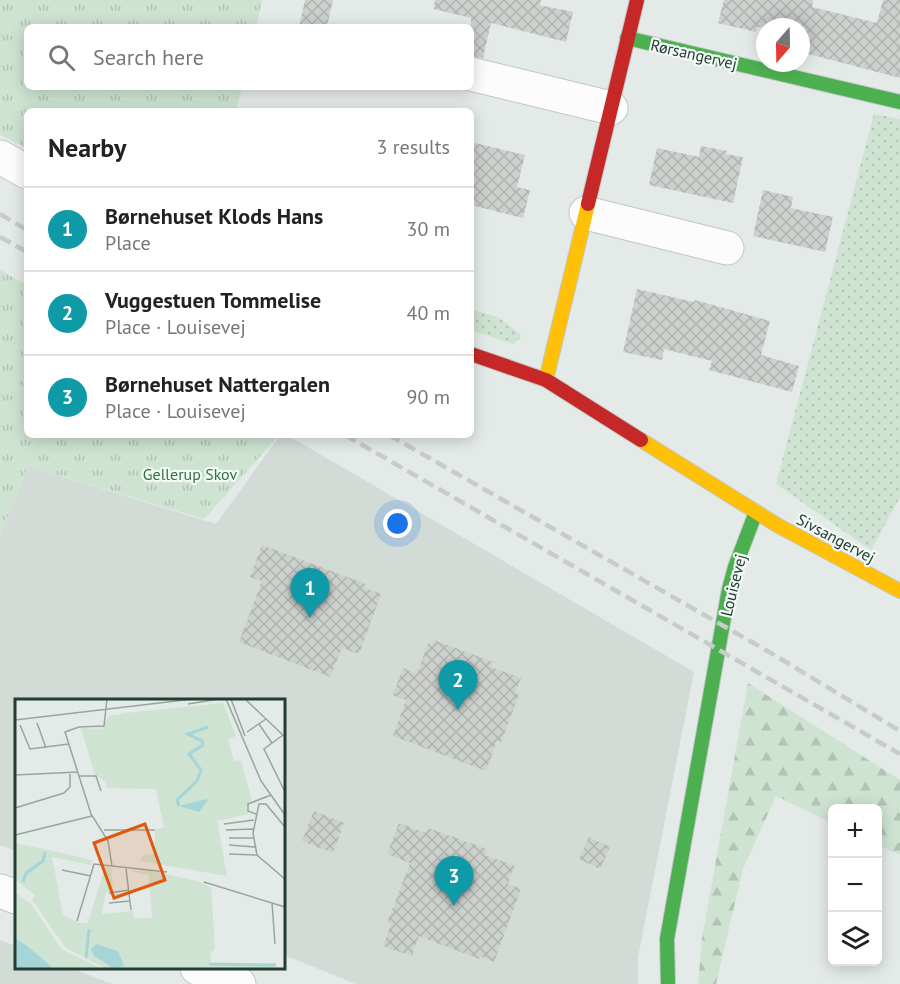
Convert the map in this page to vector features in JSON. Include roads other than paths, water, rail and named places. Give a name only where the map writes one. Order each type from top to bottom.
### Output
[{"type":"street","name":"Rørsangervej","points":[[546,380],[637,0]]},
{"type":"street","name":"Rørsangervej","points":[[627,38],[900,102]]},
{"type":"street","points":[[474,75],[611,108]]},
{"type":"street","points":[[0,157],[24,170]]},
{"type":"street","points":[[586,213],[727,248]]},
{"type":"street","points":[[474,355],[546,380],[756,512]]},
{"type":"street","name":"Sivsangervej","points":[[756,512],[900,591]]},
{"type":"street","name":"Louisevej","points":[[668,984],[667,939],[729,589],[738,557],[756,512]]},
{"type":"street","points":[[0,891],[15,897]]},
{"type":"street","points":[[200,969],[239,984]]},
{"type":"railway","points":[[0,214],[24,228]]},
{"type":"railway","points":[[0,237],[24,250]]},
{"type":"railway","points":[[350,438],[900,754]]},
{"type":"railway","points":[[394,438],[771,653],[900,731]]},
{"type":"place","name":"Børnehuset Klods Hans","points":[[310,618]]},
{"type":"place","name":"Vuggestuen Tommelise","points":[[458,710]]},
{"type":"place","name":"Børnehuset Nattergalen","points":[[454,906]]},
{"type":"park label","name":"Gellerup Skov","points":[[190,474]]}]
